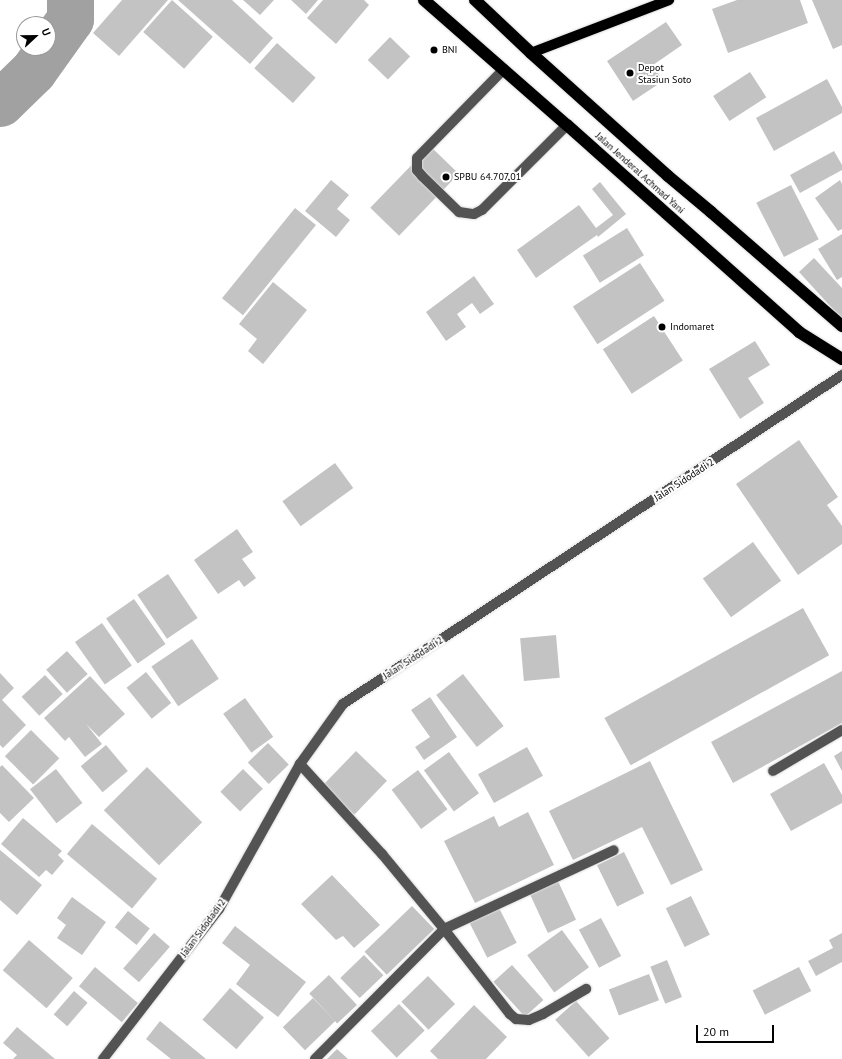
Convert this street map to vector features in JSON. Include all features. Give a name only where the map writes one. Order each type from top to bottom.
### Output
[{"type":"highway","name":"Jalan Jenderal Achmad Yani","points":[[424,0],[504,69],[799,332],[842,360]]},
{"type":"highway","name":"Jalan Jenderal Achmad Yani","points":[[475,0],[531,53],[668,176],[842,326]]},
{"type":"main road","points":[[531,53],[669,0]]},
{"type":"street","points":[[504,69],[417,158],[417,170],[459,212],[474,214],[482,210],[567,125]]},
{"type":"street","name":"Jalan Sidodadi 2","points":[[103,1059],[219,909],[300,764],[343,704],[842,375]]},
{"type":"street","points":[[773,772],[842,730]]},
{"type":"street","points":[[300,764],[382,854],[444,929],[510,1014],[516,1019],[529,1020],[543,1014],[586,989]]},
{"type":"street","points":[[315,1059],[444,929],[614,850]]},
{"type":"building","points":[[122,0],[168,0],[119,56],[93,33]]},
{"type":"building","points":[[172,0],[213,37],[184,69],[143,32]]},
{"type":"building","points":[[178,0],[232,0],[273,38],[250,64]]},
{"type":"building","points":[[243,0],[274,0],[260,15]]},
{"type":"building","points":[[291,0],[318,0],[306,14]]},
{"type":"building","points":[[323,0],[364,0],[369,5],[336,44],[307,18]]},
{"type":"building","points":[[737,0],[800,0],[808,23],[728,53],[712,9]]},
{"type":"building","points":[[812,0],[842,0],[842,45],[833,49]]},
{"type":"building","points":[[666,22],[682,45],[653,65],[663,81],[633,101],[607,61]]},
{"type":"building","points":[[390,37],[410,56],[388,79],[368,60]]},
{"type":"building","points":[[277,43],[316,78],[293,103],[254,68]]},
{"type":"building","points":[[750,72],[766,97],[729,121],[713,96]]},
{"type":"building","points":[[827,79],[842,107],[842,113],[774,151],[756,118]]},
{"type":"building","points":[[430,146],[459,174],[399,236],[370,208]]},
{"type":"building","points":[[834,151],[842,165],[842,170],[800,193],[790,175]]},
{"type":"building","points":[[331,180],[349,195],[337,209],[350,220],[336,237],[305,211]]},
{"type":"building","points":[[840,180],[842,184],[842,229],[838,231],[815,198]]},
{"type":"building","points":[[600,182],[626,214],[598,237],[597,235],[536,278],[517,250],[579,205],[596,228],[613,215],[592,189]]},
{"type":"building","points":[[791,185],[819,239],[784,257],[756,203]]},
{"type":"building","points":[[295,208],[316,225],[243,315],[222,298]]},
{"type":"building","points":[[627,228],[644,255],[600,283],[583,256]]},
{"type":"building","points":[[842,234],[842,277],[837,280],[818,249]]},
{"type":"building","points":[[814,258],[842,288],[842,319],[799,272]]},
{"type":"building","points":[[640,263],[665,301],[597,344],[573,307]]},
{"type":"building","points":[[474,276],[494,304],[480,314],[472,303],[457,314],[466,327],[446,341],[426,312]]},
{"type":"building","points":[[273,282],[307,310],[263,364],[248,351],[257,339],[239,324]]},
{"type":"building","points":[[654,316],[683,360],[632,394],[603,349]]},
{"type":"building","points":[[755,341],[770,365],[748,378],[764,403],[740,419],[709,369]]},
{"type":"building","points":[[799,440],[838,497],[827,505],[842,526],[842,544],[798,575],[736,484]]},
{"type":"building","points":[[335,463],[353,488],[301,526],[282,501]]},
{"type":"building","points":[[237,529],[253,552],[242,559],[256,578],[244,587],[239,580],[218,594],[194,560]]},
{"type":"building","points":[[753,542],[781,581],[731,617],[703,578]]},
{"type":"building","points":[[168,574],[198,618],[167,639],[137,595]]},
{"type":"building","points":[[134,599],[166,644],[138,664],[106,619]]},
{"type":"building","points":[[803,608],[829,655],[631,765],[604,718]]},
{"type":"building","points":[[102,623],[132,666],[105,685],[75,642]]},
{"type":"building","points":[[556,635],[560,678],[524,681],[520,638]]},
{"type":"building","points":[[192,639],[219,679],[178,706],[151,666]]},
{"type":"building","points":[[67,651],[88,674],[67,693],[46,670]]},
{"type":"building","points":[[842,671],[842,723],[733,783],[711,742]]},
{"type":"building","points":[[146,672],[171,703],[152,719],[127,688]]},
{"type":"building","points":[[0,673],[14,688],[2,700],[26,725],[3,748],[0,745]]},
{"type":"building","points":[[463,674],[504,726],[477,747],[436,695]]},
{"type":"building","points":[[45,675],[63,694],[39,716],[22,697]]},
{"type":"building","points":[[90,676],[125,714],[99,737],[86,724],[102,744],[85,757],[69,737],[65,741],[44,718]]},
{"type":"building","points":[[430,697],[457,737],[424,760],[415,747],[430,737],[411,710]]},
{"type":"building","points":[[245,698],[273,737],[251,753],[223,714]]},
{"type":"building","points":[[31,730],[59,758],[33,784],[5,756]]},
{"type":"building","points":[[268,743],[289,765],[269,784],[248,762]]},
{"type":"building","points":[[106,745],[128,771],[103,792],[81,766]]},
{"type":"building","points":[[527,747],[543,776],[494,803],[478,774]]},
{"type":"building","points":[[356,751],[387,781],[354,815],[323,785]]},
{"type":"building","points":[[842,751],[842,771],[834,756]]},
{"type":"building","points":[[449,752],[479,793],[454,811],[424,770]]},
{"type":"building","points":[[650,761],[703,870],[671,885],[642,827],[573,860],[549,811]]},
{"type":"building","points":[[824,763],[842,795],[842,803],[791,831],[770,794]]},
{"type":"building","points":[[2,765],[34,798],[9,822],[0,813],[0,767]]},
{"type":"building","points":[[147,767],[202,822],[159,865],[104,810]]},
{"type":"building","points":[[56,769],[82,803],[56,823],[30,789]]},
{"type":"building","points":[[243,769],[263,789],[240,811],[220,792]]},
{"type":"building","points":[[418,770],[447,809],[421,829],[392,790]]},
{"type":"building","points":[[528,812],[554,865],[475,903],[444,841],[494,816],[499,827]]},
{"type":"building","points":[[23,818],[62,851],[58,855],[64,861],[52,875],[46,870],[39,877],[1,844]]},
{"type":"building","points":[[92,824],[157,879],[132,909],[67,854]]},
{"type":"building","points":[[0,850],[42,885],[17,915],[0,900]]},
{"type":"building","points":[[624,852],[644,893],[617,906],[597,865]]},
{"type":"building","points":[[332,875],[380,925],[354,948],[343,936],[336,940],[301,904]]},
{"type":"building","points":[[557,879],[576,920],[548,933],[529,892]]},
{"type":"building","points":[[691,896],[710,935],[685,947],[666,908]]},
{"type":"building","points":[[72,897],[106,922],[82,955],[57,938],[66,925],[57,918]]},
{"type":"building","points":[[412,906],[434,929],[387,975],[365,952]]},
{"type":"building","points":[[499,908],[517,943],[487,958],[470,923]]},
{"type":"building","points":[[128,911],[150,929],[137,945],[115,927]]},
{"type":"building","points":[[601,918],[621,956],[599,968],[579,930]]},
{"type":"building","points":[[235,926],[306,982],[278,1017],[236,984],[250,965],[222,943]]},
{"type":"building","points":[[562,930],[589,967],[554,992],[527,955]]},
{"type":"building","points":[[154,933],[170,947],[139,982],[123,968]]},
{"type":"building","points":[[842,933],[842,962],[816,976],[808,961],[833,948],[829,940]]},
{"type":"building","points":[[29,940],[73,978],[47,1008],[3,970]]},
{"type":"building","points":[[364,955],[383,975],[360,998],[340,978]]},
{"type":"building","points":[[667,960],[682,997],[665,1004],[650,967]]},
{"type":"building","points":[[512,965],[543,1000],[525,1017],[493,982]]},
{"type":"building","points":[[95,967],[138,1003],[122,1022],[79,986]]},
{"type":"building","points":[[799,967],[811,991],[765,1015],[753,991]]},
{"type":"building","points":[[649,974],[659,1000],[619,1016],[609,989]]},
{"type":"building","points":[[329,975],[357,1005],[337,1023],[309,993]]},
{"type":"building","points":[[428,976],[455,1004],[428,1030],[401,1002]]},
{"type":"building","points":[[230,988],[264,1018],[236,1049],[202,1020]]},
{"type":"building","points":[[74,991],[88,1003],[67,1026],[54,1014]]},
{"type":"building","points":[[313,998],[335,1021],[305,1050],[283,1027]]},
{"type":"building","points":[[576,1001],[609,1038],[589,1057],[555,1020]]},
{"type":"building","points":[[399,1004],[425,1031],[397,1058],[371,1031]]},
{"type":"building","points":[[474,1005],[507,1037],[486,1059],[438,1059],[430,1051]]},
{"type":"building","points":[[160,1021],[206,1059],[171,1059],[146,1039]]},
{"type":"building","points":[[17,1027],[55,1059],[13,1059],[17,1055],[3,1043]]},
{"type":"building","points":[[337,1049],[348,1059],[327,1059]]},
{"type":"waterway","points":[[0,103],[33,71],[70,19],[70,0]]},
{"type":"place","name":"BNI","points":[[434,50]]},
{"type":"place","name":"Depot Stasiun Soto","points":[[630,73]]},
{"type":"place","name":"SPBU 64.707.01","points":[[446,177]]},
{"type":"place","name":"Indomaret","points":[[662,327]]}]
